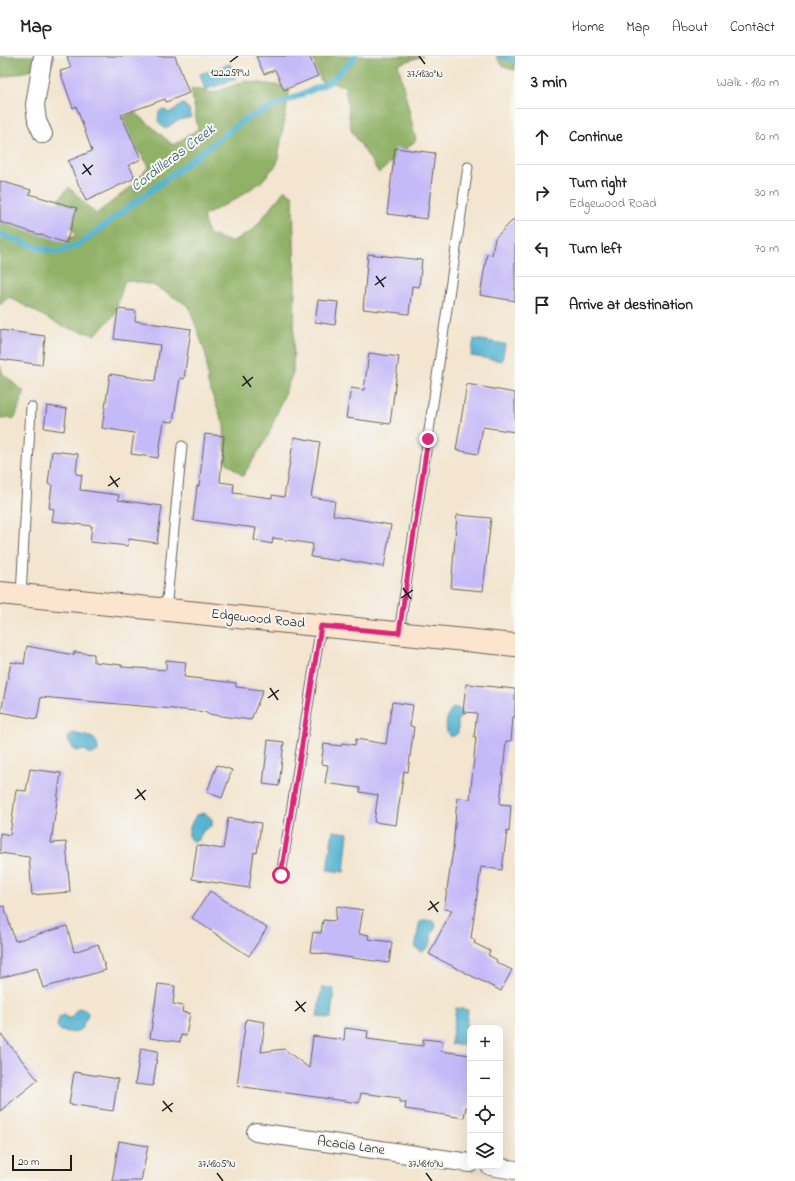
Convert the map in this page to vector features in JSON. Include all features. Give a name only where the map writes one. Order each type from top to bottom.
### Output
[{"type":"main road","name":"Edgewood Road","points":[[10,594],[515,645]]},
{"type":"street","points":[[43,56],[35,105],[37,122],[43,134]]},
{"type":"street","name":"Acacia Lane","points":[[256,1132],[467,1163]]},
{"type":"street","points":[[503,1168],[515,1170]]},
{"type":"lane","points":[[399,633],[468,167]]},
{"type":"lane","points":[[10,594],[31,407]]},
{"type":"lane","points":[[166,610],[182,446]]},
{"type":"lane","points":[[281,875],[321,626]]},
{"type":"green space","points":[[0,56],[54,56],[52,65],[0,78]]},
{"type":"green space","points":[[312,56],[423,56],[398,64],[416,140],[379,173],[351,130],[345,86],[321,81]]},
{"type":"green space","points":[[496,56],[515,56],[515,70],[504,67]]},
{"type":"green space","points":[[245,81],[290,87],[277,164],[261,182],[234,200],[203,216],[208,234],[231,242],[252,231],[285,190],[293,196],[295,288],[293,372],[268,436],[243,476],[226,462],[224,425],[208,384],[206,355],[189,306],[153,285],[125,280],[114,316],[95,335],[64,327],[9,297],[0,305],[0,209],[60,240],[76,236],[59,199],[69,187],[96,214],[131,187],[149,166],[117,120],[135,112],[173,145],[198,129],[191,88],[214,93]]},
{"type":"green space","points":[[0,365],[3,374],[24,392],[15,418],[0,419]]},
{"type":"water","points":[[230,64],[236,79],[205,90],[200,74]]},
{"type":"water","points":[[183,104],[189,109],[191,117],[177,121],[165,129],[158,121],[159,112],[163,109],[169,113]]},
{"type":"water","points":[[474,339],[505,344],[502,361],[471,356]]},
{"type":"water","points":[[453,708],[461,710],[462,717],[458,719],[458,733],[454,736],[449,736],[447,733],[446,722]]},
{"type":"water","points":[[74,733],[94,739],[98,746],[98,751],[90,755],[86,750],[75,751],[68,740],[69,735]]},
{"type":"water","points":[[205,813],[212,819],[212,825],[203,831],[198,840],[193,842],[189,838],[192,823],[196,815]]},
{"type":"water","points":[[333,831],[348,833],[344,872],[327,870]]},
{"type":"water","points":[[430,919],[435,922],[436,927],[431,935],[429,945],[421,952],[415,947],[419,924],[420,921]]},
{"type":"water","points":[[322,987],[334,989],[331,1018],[317,1017]]},
{"type":"water","points":[[78,1008],[84,1009],[88,1013],[82,1028],[77,1032],[61,1031],[57,1026],[59,1017],[65,1015],[67,1018],[71,1018]]},
{"type":"water","points":[[456,1008],[468,1010],[464,1046],[451,1044]]},
{"type":"building","points":[[67,56],[175,56],[189,93],[166,102],[165,99],[121,115],[141,159],[129,165],[135,178],[86,201],[68,161],[92,151],[76,106],[73,108],[60,71],[71,68]]},
{"type":"building","points":[[256,56],[309,56],[318,76],[284,90],[275,70],[264,74]]},
{"type":"building","points":[[395,148],[435,153],[427,219],[387,214]]},
{"type":"building","points":[[0,181],[31,190],[29,194],[77,208],[66,243],[0,222]]},
{"type":"building","points":[[515,218],[515,301],[480,295],[487,254],[492,255],[495,238]]},
{"type":"building","points":[[368,254],[422,260],[419,287],[412,286],[409,314],[363,309]]},
{"type":"building","points":[[318,300],[338,302],[335,325],[315,322]]},
{"type":"building","points":[[118,309],[136,311],[135,321],[191,329],[184,379],[180,378],[173,422],[164,421],[158,458],[131,454],[134,433],[102,428],[110,374],[155,381],[160,345],[114,339]]},
{"type":"building","points":[[0,330],[45,336],[42,365],[0,359]]},
{"type":"building","points":[[369,353],[399,357],[390,424],[346,418],[351,388],[364,390]]},
{"type":"building","points":[[467,384],[515,393],[515,432],[483,427],[478,454],[456,450]]},
{"type":"building","points":[[47,406],[67,409],[64,431],[44,428]]},
{"type":"building","points":[[205,434],[224,436],[220,482],[234,484],[233,493],[272,498],[272,495],[284,497],[294,437],[320,442],[311,497],[335,501],[333,515],[391,525],[384,567],[340,559],[339,561],[311,557],[313,544],[273,538],[272,544],[254,540],[256,528],[193,520],[197,486],[199,486]]},
{"type":"building","points":[[52,451],[78,454],[76,474],[82,475],[80,490],[119,495],[118,500],[162,506],[157,543],[129,539],[128,546],[90,542],[92,526],[52,521],[54,509],[49,508],[52,485],[48,484]]},
{"type":"building","points":[[457,515],[491,518],[483,591],[451,588]]},
{"type":"building","points":[[27,646],[74,655],[74,652],[94,654],[94,662],[122,665],[122,667],[166,670],[166,660],[186,662],[184,677],[236,683],[236,687],[263,690],[251,720],[207,714],[207,712],[41,697],[37,719],[1,712],[11,662],[24,664]]},
{"type":"building","points":[[466,684],[515,689],[515,717],[513,717],[511,741],[506,741],[500,804],[511,805],[509,832],[507,831],[502,870],[481,867],[471,938],[475,940],[474,943],[490,951],[488,955],[497,960],[496,962],[512,970],[501,991],[429,954],[452,910],[444,909],[453,850],[457,798],[470,799],[477,713],[463,712]]},
{"type":"building","points":[[392,702],[413,705],[410,726],[414,727],[408,772],[404,771],[396,825],[374,822],[378,795],[360,792],[360,788],[325,783],[328,765],[321,764],[324,744],[342,746],[342,743],[355,745],[356,739],[386,744]]},
{"type":"building","points":[[268,740],[284,742],[279,786],[263,784]]},
{"type":"building","points":[[217,765],[232,770],[222,798],[207,792]]},
{"type":"building","points":[[30,769],[61,773],[51,843],[66,842],[70,892],[32,895],[29,857],[0,853],[0,833],[10,835],[16,790],[26,791]]},
{"type":"building","points":[[228,818],[261,823],[257,853],[254,852],[249,888],[192,879],[197,845],[223,849]]},
{"type":"building","points":[[210,891],[267,928],[249,956],[192,918]]},
{"type":"building","points":[[4,906],[15,941],[67,926],[74,952],[98,944],[106,970],[43,988],[37,968],[0,978],[0,907]]},
{"type":"building","points":[[337,906],[363,910],[359,934],[369,935],[368,939],[392,942],[389,963],[310,952],[313,932],[321,933],[323,920],[335,921]]},
{"type":"building","points":[[158,984],[175,986],[173,1004],[183,1006],[182,1012],[190,1013],[186,1036],[181,1035],[180,1042],[150,1038]]},
{"type":"building","points":[[246,1019],[265,1022],[261,1052],[284,1049],[309,1068],[313,1036],[344,1040],[345,1028],[368,1031],[367,1039],[423,1046],[423,1039],[443,1041],[441,1051],[467,1055],[467,1107],[464,1118],[405,1109],[406,1102],[400,1102],[400,1098],[361,1093],[359,1103],[237,1086]]},
{"type":"building","points":[[0,1033],[38,1080],[0,1111]]},
{"type":"building","points":[[141,1048],[158,1051],[153,1086],[135,1084]]},
{"type":"building","points":[[74,1072],[118,1079],[113,1111],[69,1104]]},
{"type":"building","points":[[119,1141],[148,1146],[141,1181],[112,1181]]},
{"type":"waterway","name":"Cordilleras Creek","points":[[0,234],[39,248],[58,252],[80,244],[247,118],[330,82],[356,56]]},
{"type":"waterway","name":"Cordilleras Creek","points":[[501,56],[515,59]]},
{"type":"route","points":[[281,875],[321,626],[399,633],[428,439]]}]
